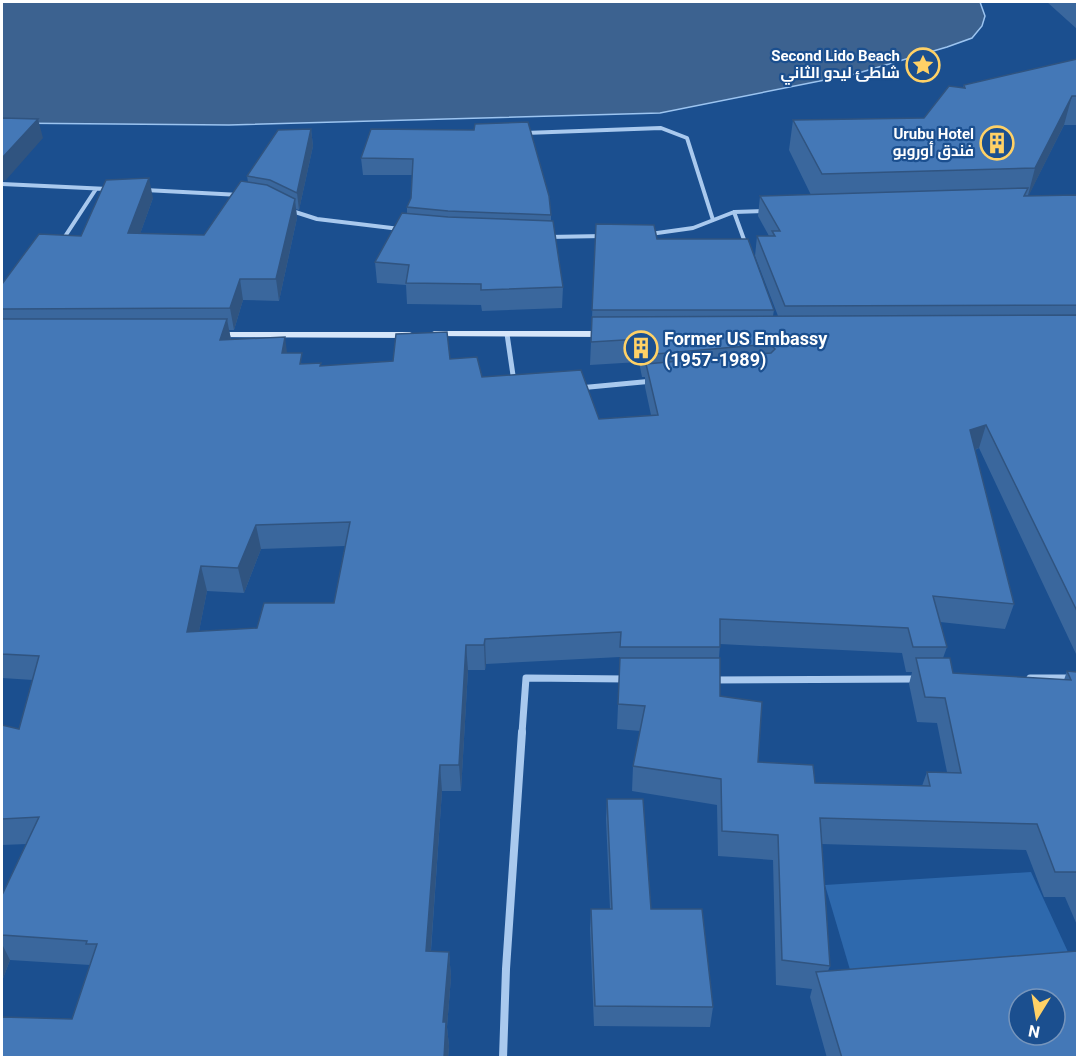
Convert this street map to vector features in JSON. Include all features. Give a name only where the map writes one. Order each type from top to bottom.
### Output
[{"type":"main road","points":[[201,335],[613,334]]},
{"type":"street","points":[[522,133],[637,127],[674,131],[687,138],[713,220]]},
{"type":"street","points":[[2,184],[118,189]]},
{"type":"street","points":[[58,248],[96,189]]},
{"type":"street","points":[[139,190],[243,196]]},
{"type":"street","points":[[288,209],[317,219],[409,230]]},
{"type":"street","points":[[640,236],[693,228],[734,212],[766,211]]},
{"type":"street","points":[[734,212],[750,256]]},
{"type":"street","points":[[536,236],[606,236]]},
{"type":"street","points":[[507,334],[514,382],[521,385]]},
{"type":"street","points":[[570,388],[663,380]]},
{"type":"street","points":[[503,1058],[506,969],[526,678],[633,679]]},
{"type":"street","points":[[1019,678],[1077,678]]},
{"type":"street","points":[[705,680],[926,679]]},
{"type":"shaded area","points":[[2,2],[980,2],[985,16],[982,26],[972,38],[947,47],[855,74],[660,113],[229,125],[2,123]]},
{"type":"shaded area","points":[[1031,872],[1074,965],[853,980],[825,885]]},
{"type":"building","points":[[1077,59],[1077,96],[1072,96],[1035,168],[822,174],[793,120],[924,118],[949,86],[965,88],[964,85]]},
{"type":"building","points":[[2,118],[38,119],[2,158]]},
{"type":"building","points":[[528,122],[549,196],[551,215],[407,207],[411,198],[413,159],[361,158],[371,129],[474,130],[475,124]]},
{"type":"building","points":[[311,129],[297,193],[270,180],[247,176],[278,130]]},
{"type":"building","points":[[149,178],[128,233],[204,235],[241,181],[267,185],[295,199],[276,279],[240,279],[230,308],[2,309],[2,284],[39,234],[81,236],[106,180]]},
{"type":"building","points":[[1028,188],[1024,196],[1077,195],[1077,305],[785,306],[757,236],[775,236],[772,231],[780,231],[760,196]]},
{"type":"building","points":[[402,213],[553,221],[563,287],[481,290],[481,284],[406,283],[409,265],[375,262]]},
{"type":"building","points":[[596,224],[654,225],[657,239],[748,239],[774,310],[592,310]]},
{"type":"building","points":[[1077,315],[1077,611],[986,425],[970,430],[1014,604],[933,596],[947,647],[913,647],[908,628],[720,619],[720,647],[620,647],[621,632],[485,639],[484,645],[466,645],[459,765],[440,765],[426,951],[449,952],[443,1022],[446,1022],[444,1058],[2,1058],[2,1017],[72,1019],[97,944],[86,944],[87,941],[2,935],[2,892],[39,817],[2,819],[2,725],[19,729],[39,656],[2,654],[2,319],[227,319],[220,340],[285,337],[282,353],[302,353],[300,364],[321,363],[320,366],[393,361],[396,334],[447,332],[450,359],[477,357],[482,377],[581,370],[599,419],[658,415],[646,364],[771,353],[775,349],[770,344],[644,355],[640,339],[591,342],[592,317]],"holes":[[[350,522],[334,603],[264,603],[257,628],[187,632],[201,566],[238,568],[256,525]]]},
{"type":"building","points":[[620,658],[720,658],[720,696],[762,702],[758,762],[813,765],[815,783],[930,786],[927,772],[961,773],[945,698],[925,697],[916,658],[950,658],[953,673],[1071,680],[1067,671],[1077,672],[1077,872],[1055,872],[1037,824],[820,818],[830,966],[782,960],[778,835],[722,831],[721,779],[633,766],[645,706],[618,704]]},
{"type":"building","points":[[607,799],[643,799],[651,909],[702,909],[713,1007],[595,1006],[591,909],[612,909]]},
{"type":"building","points":[[1077,951],[1077,1058],[842,1058],[816,972]]},
{"type":"place","name":"Second Lido Beach شاطئ ليدو الثاني","points":[[923,65]]},
{"type":"place","name":"Urubu Hotel فندق أوروبو","points":[[997,143]]},
{"type":"place","name":"Former US Embassy (1957-1989)","points":[[641,348]]}]
